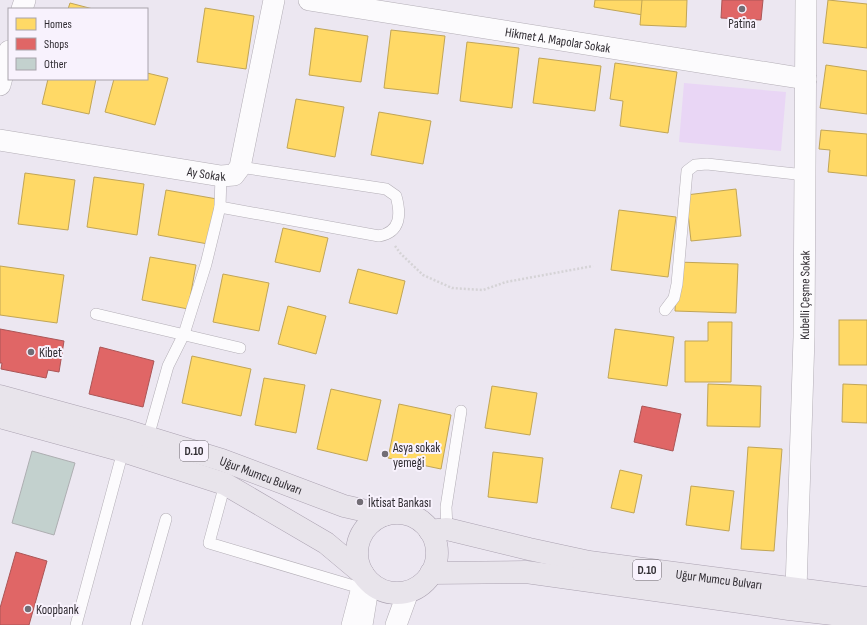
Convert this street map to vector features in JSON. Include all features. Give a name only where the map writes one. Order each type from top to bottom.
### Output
[{"type":"main road","name":"Uğur Mumcu Bulvarı","points":[[0,396],[148,437],[222,460],[344,506],[384,515]]},
{"type":"main road","name":"Uğur Mumcu Bulvarı","points":[[0,417],[123,451],[224,484],[326,543],[366,578]]},
{"type":"main road","name":"D.10","points":[[384,515],[405,514],[414,517],[438,530]]},
{"type":"main road","points":[[366,578],[358,560],[358,544],[363,532],[372,522],[384,515]]},
{"type":"main road","name":"Uğur Mumcu Bulvarı","points":[[438,530],[589,562],[867,598]]},
{"type":"main road","points":[[408,592],[418,587],[431,573],[436,560],[438,530]]},
{"type":"main road","name":"Uğur Mumcu Bulvarı","points":[[431,573],[526,572],[789,609],[867,618]]},
{"type":"main road","name":"D.10","points":[[366,578],[377,588],[387,592],[408,592]]},
{"type":"street","name":"Ay Sokak","points":[[0,140],[221,176],[234,175],[240,167],[274,0]]},
{"type":"street","name":"Hikmet A. Mapolar Sokak","points":[[309,0],[806,79]]},
{"type":"street","name":"Kubelli Çeşme Sokak","points":[[796,590],[804,337],[806,0]]},
{"type":"street","points":[[0,85],[8,55]]},
{"type":"street","points":[[362,625],[366,578]]},
{"type":"street","points":[[396,625],[408,592]]},
{"type":"lane","points":[[665,310],[674,298],[677,284],[687,171],[695,165],[707,164],[805,175]]},
{"type":"lane","points":[[220,207],[379,236],[387,234],[396,226],[400,209],[396,196],[386,189],[240,167]]},
{"type":"lane","points":[[148,437],[168,366],[184,334],[206,264],[220,207],[221,176]]},
{"type":"lane","points":[[96,314],[240,348]]},
{"type":"lane","points":[[438,530],[446,507],[461,411]]},
{"type":"lane","points":[[76,625],[123,451]]},
{"type":"lane","points":[[224,484],[209,543],[357,587],[347,625]]},
{"type":"lane","points":[[136,625],[166,519]]},
{"type":"path","points":[[387,234],[401,254],[423,275],[452,288],[483,290],[506,282],[593,266]]},
{"type":"shaded area","points":[[684,83],[786,92],[781,151],[679,142]]},
{"type":"building: Homes","points":[[595,0],[646,0],[643,15],[594,7]]},
{"type":"building: Homes","points":[[642,0],[687,0],[686,27],[640,25]]},
{"type":"building: Homes","points":[[828,0],[867,4],[867,48],[823,43]]},
{"type":"building: Homes","points":[[70,3],[89,8],[68,8]]},
{"type":"building: Homes","points":[[205,8],[254,16],[246,69],[197,62]]},
{"type":"building: Homes","points":[[315,28],[368,36],[361,82],[309,75]]},
{"type":"building: Homes","points":[[391,30],[445,36],[438,94],[384,88]]},
{"type":"building: Homes","points":[[467,42],[519,48],[512,108],[460,101]]},
{"type":"building: Homes","points":[[539,58],[601,66],[595,111],[533,103]]},
{"type":"building: Homes","points":[[615,63],[677,72],[668,133],[620,126],[623,101],[610,99]]},
{"type":"building: Homes","points":[[826,65],[867,71],[867,114],[820,108]]},
{"type":"building: Homes","points":[[148,73],[168,78],[155,125],[105,112],[114,80],[148,80]]},
{"type":"building: Homes","points":[[48,80],[96,80],[89,114],[42,104]]},
{"type":"building: Homes","points":[[296,99],[344,107],[335,157],[287,148]]},
{"type":"building: Homes","points":[[379,112],[431,121],[423,164],[371,155]]},
{"type":"building: Homes","points":[[821,130],[867,134],[867,176],[828,172],[830,150],[819,149]]},
{"type":"building: Homes","points":[[25,173],[75,180],[68,230],[18,224]]},
{"type":"building: Homes","points":[[94,177],[144,184],[137,235],[87,227]]},
{"type":"building: Homes","points":[[736,189],[741,236],[691,241],[686,195]]},
{"type":"building: Homes","points":[[166,190],[217,199],[208,244],[158,235]]},
{"type":"building: Homes","points":[[619,210],[676,217],[668,277],[611,270]]},
{"type":"building: Homes","points":[[283,228],[328,238],[320,272],[275,262]]},
{"type":"building: Homes","points":[[150,257],[196,265],[188,309],[142,300]]},
{"type":"building: Homes","points":[[677,262],[738,264],[736,313],[675,311]]},
{"type":"building: Homes","points":[[0,266],[64,275],[57,323],[0,315]]},
{"type":"building: Homes","points":[[358,269],[405,281],[397,314],[349,303]]},
{"type":"building: Homes","points":[[223,274],[269,283],[259,331],[213,322]]},
{"type":"building: Homes","points":[[288,306],[326,316],[316,354],[278,344]]},
{"type":"building: Homes","points":[[839,320],[867,320],[867,365],[839,365]]},
{"type":"building: Homes","points":[[708,322],[732,322],[731,382],[685,382],[685,341],[708,341]]},
{"type":"building: Homes","points":[[615,329],[674,337],[667,386],[608,378]]},
{"type":"building: Homes","points":[[192,356],[251,369],[241,416],[182,403]]},
{"type":"building: Homes","points":[[264,378],[305,385],[296,433],[255,425]]},
{"type":"building: Homes","points":[[708,384],[761,386],[760,427],[707,426]]},
{"type":"building: Homes","points":[[843,384],[867,385],[867,423],[842,422]]},
{"type":"building: Homes","points":[[492,386],[537,393],[530,435],[485,428]]},
{"type":"building: Homes","points":[[331,389],[381,400],[367,461],[317,449]]},
{"type":"building: Homes","points":[[399,404],[451,415],[441,469],[388,458]]},
{"type":"building: Homes","points":[[748,447],[782,449],[774,551],[741,549]]},
{"type":"building: Homes","points":[[493,452],[543,458],[537,503],[488,497]]},
{"type":"building: Homes","points":[[620,470],[642,475],[634,513],[611,508]]},
{"type":"building: Homes","points":[[691,486],[734,491],[729,531],[686,525]]},
{"type":"building: Shops","name":"Patina","points":[[722,0],[763,0],[761,20],[721,18]]},
{"type":"building: Shops","name":"Kibet","points":[[0,329],[64,341],[59,372],[48,370],[46,378],[1,369]]},
{"type":"building: Shops","points":[[100,347],[154,361],[143,407],[89,394]]},
{"type":"building: Shops","points":[[642,406],[681,414],[673,451],[634,442]]},
{"type":"building: Shops","points":[[16,552],[47,561],[29,625],[0,625],[0,608]]},
{"type":"building: Other","points":[[32,451],[75,463],[54,535],[12,523]]},
{"type":"place","name":"Patina","points":[[742,9]]},
{"type":"place","name":"Kibet","points":[[31,352]]},
{"type":"place","name":"Asya sokak yemeği","points":[[385,454]]},
{"type":"place","name":"İktisat Bankası","points":[[360,502]]},
{"type":"place","name":"Koopbank","points":[[28,609]]}]
